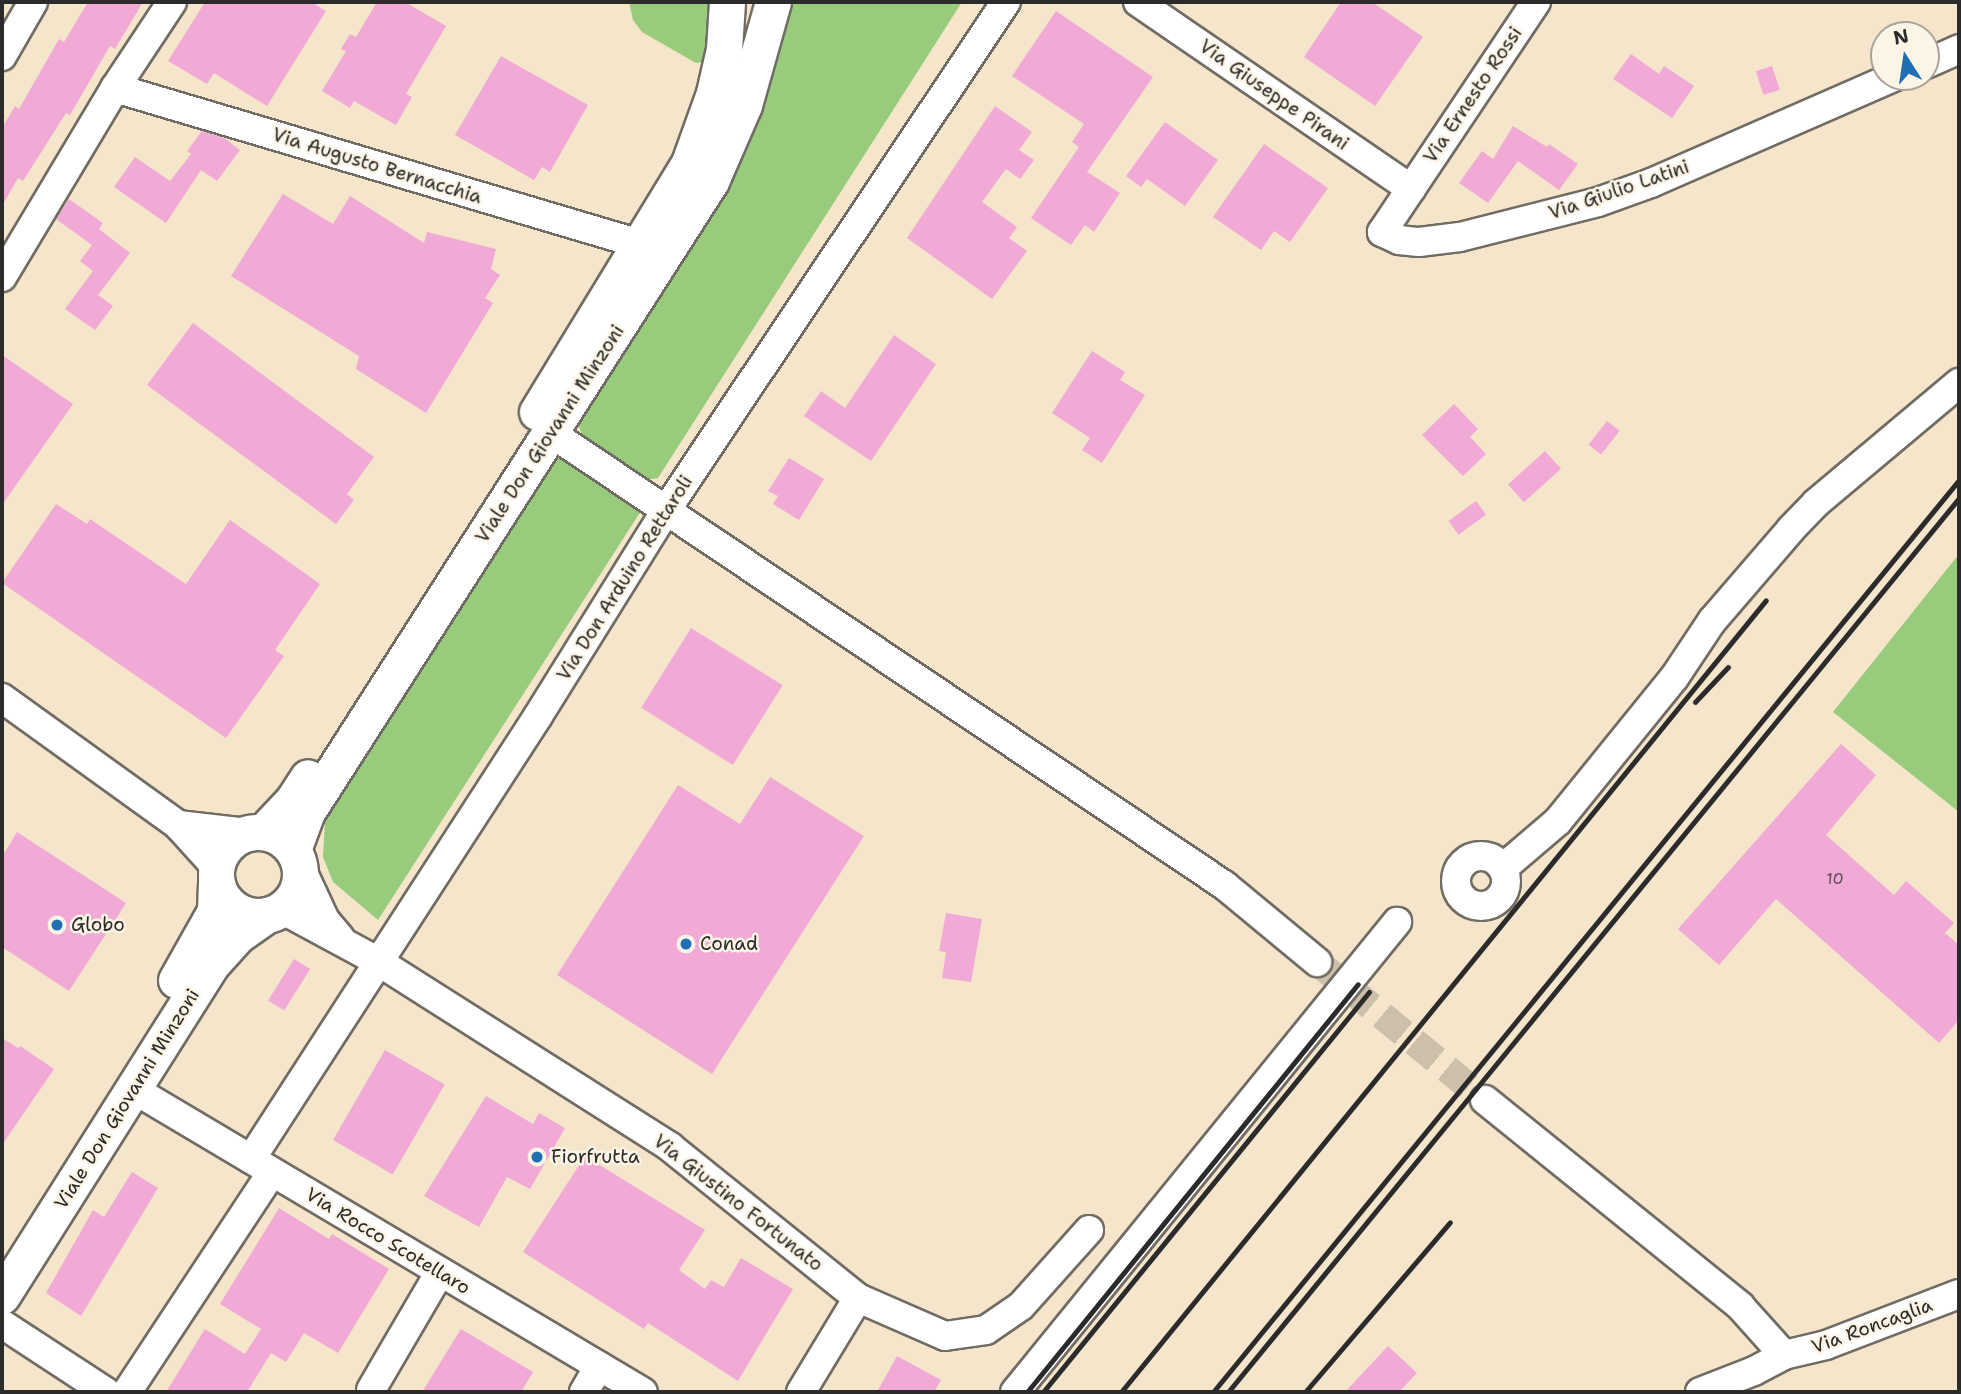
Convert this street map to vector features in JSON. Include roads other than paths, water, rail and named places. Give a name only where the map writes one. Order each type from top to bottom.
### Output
[{"type":"main road","name":"Viale Don Giovanni Minzoni","points":[[2,1257],[200,942],[215,911],[216,875],[227,845],[256,833],[301,788],[442,567],[640,244],[693,151],[721,60],[727,2]]},
{"type":"main road","name":"Viale Don Giovanni Minzoni","points":[[2,1296],[211,965],[237,936],[274,912],[297,890],[296,858],[307,812],[711,181],[744,105],[773,2]]},
{"type":"main road","points":[[256,833],[275,835],[296,858]]},
{"type":"main road","points":[[216,875],[221,895],[241,913],[274,912]]},
{"type":"street","points":[[2,55],[33,2]]},
{"type":"street","points":[[2,277],[115,88],[172,2]]},
{"type":"street","name":"Via Don Arduino Rettaroli","points":[[127,1392],[379,962],[538,716],[666,510],[1006,2]]},
{"type":"street","name":"Via Giuseppe Pirani","points":[[1138,2],[1411,189]]},
{"type":"street","name":"Via Ernesto Rossi","points":[[1411,189],[1536,2]]},
{"type":"street","points":[[1940,58],[1959,49]]},
{"type":"street","name":"Via Giulio Latini","points":[[1411,189],[1382,232],[1399,240],[1419,242],[1508,227],[1598,202],[1651,183],[1870,87]]},
{"type":"street","name":"Via Augusto Bernacchia","points":[[115,88],[640,244]]},
{"type":"street","points":[[1503,868],[1558,821],[1674,678],[1712,621],[1791,529],[1816,503],[1959,383]]},
{"type":"street","points":[[551,433],[1224,886],[1317,962]]},
{"type":"street","points":[[2,698],[178,825],[216,875]]},
{"type":"street","points":[[178,825],[256,833]]},
{"type":"street","name":"Via Giustino Fortunato","points":[[296,858],[325,920],[342,940]]},
{"type":"street","name":"Via Giustino Fortunato","points":[[274,912],[342,940],[670,1147],[858,1297],[946,1336],[986,1331],[1021,1306],[1089,1230]]},
{"type":"street","points":[[1015,1392],[1397,922]]},
{"type":"street","name":"Via Rocco Scotellaro","points":[[133,1089],[643,1392]]},
{"type":"street","points":[[1485,1100],[1740,1306],[1784,1354]]},
{"type":"street","points":[[371,1390],[440,1272]]},
{"type":"street","name":"Via Roncaglia","points":[[1713,1390],[1784,1354],[1826,1345],[1959,1294]]},
{"type":"street","points":[[801,1392],[858,1297]]},
{"type":"street","points":[[2,1324],[106,1392]]},
{"type":"street","points":[[584,1392],[599,1366]]},
{"type":"tunnel","points":[[1317,962],[1485,1100]]},
{"type":"railway","points":[[1213,1392],[1959,480]]},
{"type":"railway","points":[[1228,1392],[1959,498]]},
{"type":"railway","points":[[1121,1392],[1766,600]]},
{"type":"railway","points":[[1695,702],[1728,667]]},
{"type":"railway","points":[[1027,1392],[1358,984]]},
{"type":"railway","points":[[1043,1392],[1369,992]]},
{"type":"railway","points":[[1305,1392],[1450,1222]]},
{"type":"place","name":"Globo","points":[[57,925]]},
{"type":"place","name":"Conad","points":[[686,944]]},
{"type":"place","name":"Fiorfrutta","points":[[537,1157]]}]
